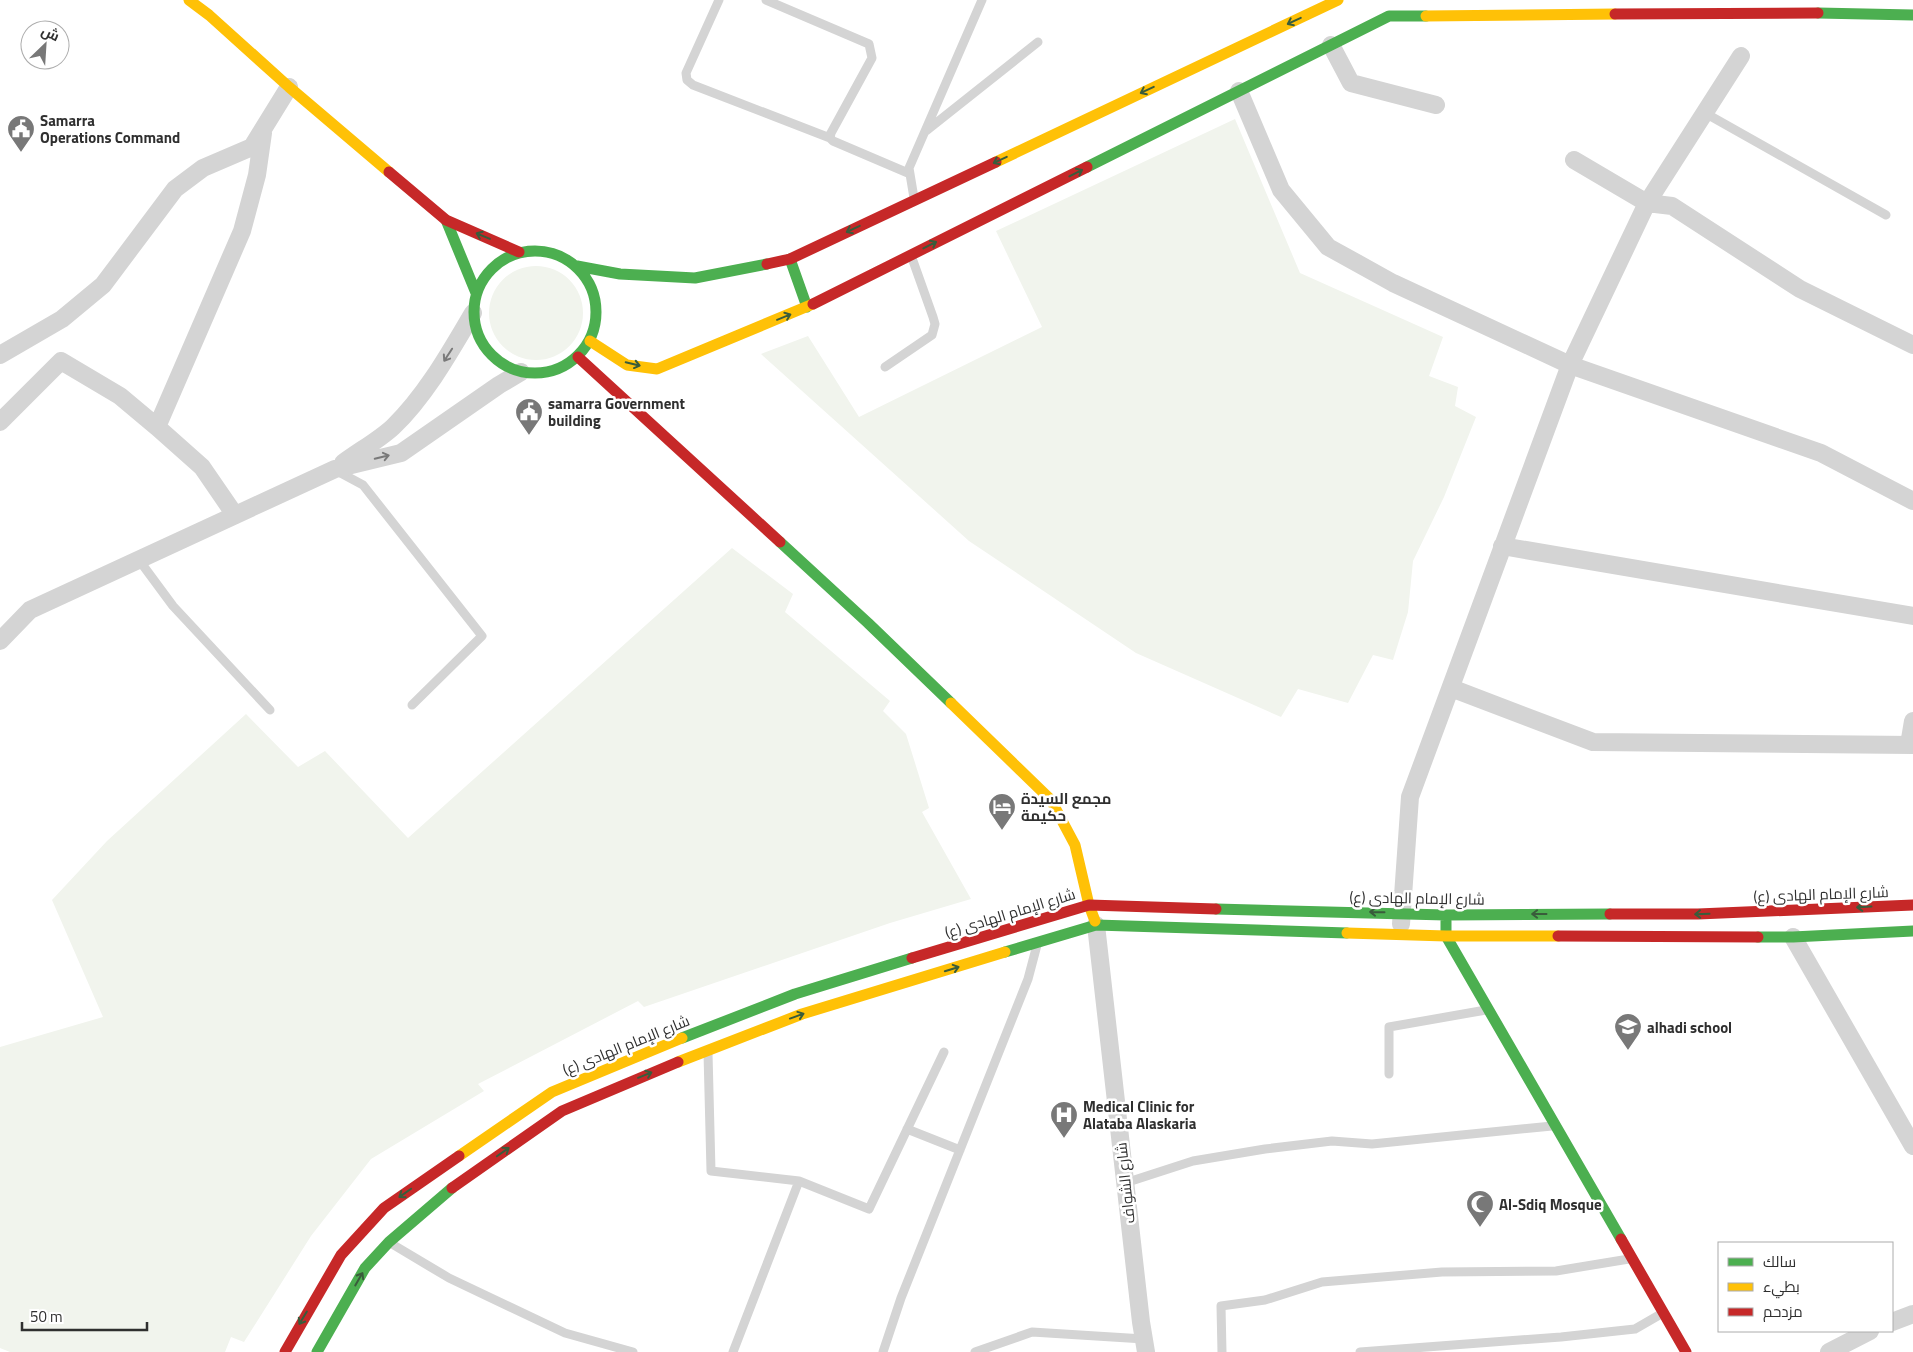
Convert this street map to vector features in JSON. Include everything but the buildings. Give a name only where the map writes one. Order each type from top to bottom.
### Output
[{"type":"main road","points":[[189,0],[209,15],[289,87],[446,220],[519,252]]},
{"type":"main road","points":[[577,266],[620,274],[695,278],[790,259],[1338,0]]},
{"type":"main road","points":[[1758,12],[1762,0]]},
{"type":"main road","points":[[590,341],[628,364],[657,369],[807,307],[1389,16],[1758,12],[1913,15]]},
{"type":"main road","points":[[446,220],[476,293]]},
{"type":"main road","points":[[540,250],[560,255],[577,266],[590,282],[596,302],[597,322],[590,341],[578,357],[561,368],[542,374],[521,372],[502,364],[487,351],[477,333],[473,313],[476,293],[486,274],[501,260],[519,252],[540,250]]},
{"type":"main road","points":[[790,259],[807,307]]},
{"type":"main road","points":[[578,357],[868,623],[1051,800],[1074,845],[1096,925]]},
{"type":"main road","name":"شارع الإمام الهادی (ع)","points":[[285,1352],[341,1255],[384,1208],[552,1092],[634,1057],[795,994],[1089,905],[1446,915],[1698,914],[1913,905]]},
{"type":"main road","points":[[1446,915],[1446,936],[1686,1352]]},
{"type":"main road","points":[[318,1352],[365,1268],[389,1242],[463,1180],[562,1111],[708,1050],[802,1014],[1096,925],[1446,936],[1793,937],[1913,931]]},
{"type":"street","points":[[1331,45],[1351,83],[1436,105]]},
{"type":"street","points":[[1400,934],[1410,797],[1570,365],[1647,203],[1741,56]]},
{"type":"street","points":[[0,355],[62,319],[103,285],[175,189],[203,168],[252,147],[289,87]]},
{"type":"street","points":[[1239,91],[1282,190],[1328,247],[1393,283],[1570,365],[1821,453],[1913,501]]},
{"type":"street","points":[[157,427],[242,231],[257,175],[263,127]]},
{"type":"street","points":[[1574,160],[1647,203],[1672,206],[1800,289],[1913,345]]},
{"type":"street","points":[[335,469],[393,427],[449,354],[473,313]]},
{"type":"street","points":[[0,422],[61,361],[120,396],[157,427],[202,467],[235,515]]},
{"type":"street","points":[[0,641],[30,610],[335,469],[401,453],[491,390],[521,372]]},
{"type":"street","points":[[1502,546],[1913,616]]},
{"type":"street","points":[[1451,688],[1593,742],[1911,745],[1913,721]]},
{"type":"street","name":"شارع الشواف","points":[[1096,925],[1145,1346]]},
{"type":"street","points":[[1793,937],[1913,1146]]},
{"type":"street","points":[[1893,1322],[1913,1314]]},
{"type":"street","points":[[1829,1352],[1868,1332]]},
{"type":"lane","points":[[719,0],[686,73],[686,80],[693,85],[830,138],[833,141],[908,173]]},
{"type":"lane","points":[[766,0],[869,44],[872,58],[830,138]]},
{"type":"lane","points":[[915,200],[908,173],[909,168],[982,0]]},
{"type":"lane","points":[[924,133],[1038,42]]},
{"type":"lane","points":[[1705,113],[1886,215]]},
{"type":"lane","points":[[886,367],[932,335],[935,324],[911,255]]},
{"type":"lane","points":[[335,469],[363,485],[482,636],[412,705]]},
{"type":"lane","points":[[139,560],[173,606],[270,710]]},
{"type":"lane","points":[[884,1352],[901,1298],[1028,978],[1038,943]]},
{"type":"lane","points":[[1389,1074],[1389,1027],[1488,1010]]},
{"type":"lane","points":[[708,1050],[711,1171],[799,1181],[868,1209],[944,1052]]},
{"type":"lane","points":[[1125,1183],[1193,1161],[1265,1149],[1332,1141],[1372,1144],[1555,1126]]},
{"type":"lane","points":[[907,1129],[960,1150]]},
{"type":"lane","points":[[733,1352],[799,1181]]},
{"type":"lane","points":[[389,1242],[449,1278],[565,1333],[633,1352]]},
{"type":"lane","points":[[1222,1352],[1221,1306],[1265,1300],[1322,1282],[1442,1272],[1556,1271],[1632,1258]]},
{"type":"lane","points":[[1360,1352],[1561,1337],[1635,1329],[1664,1313]]},
{"type":"lane","points":[[976,1352],[1032,1332],[1145,1346]]},
{"type":"shaded area","points":[[1235,119],[1300,273],[1443,337],[1429,376],[1458,387],[1455,406],[1476,417],[1444,497],[1413,561],[1408,612],[1393,660],[1373,655],[1348,703],[1298,689],[1281,717],[1136,653],[969,541],[761,354],[808,336],[859,417],[1042,327],[996,231]]},
{"type":"shaded area","points":[[536,266],[554,270],[569,280],[579,295],[583,313],[579,331],[569,346],[554,356],[536,360],[518,356],[503,346],[493,331],[489,313],[493,295],[503,280],[518,270]]},
{"type":"shaded area","points":[[732,548],[793,594],[785,612],[890,701],[883,711],[906,734],[929,808],[922,812],[971,899],[890,923],[644,1007],[638,1001],[478,1084],[484,1091],[371,1159],[311,1236],[244,1342],[231,1337],[225,1352],[10,1352],[0,1348],[0,1047],[103,1017],[52,900],[107,841],[246,714],[298,767],[325,751],[408,838]]},
{"type":"traffic: fast","points":[[1818,13],[1913,15]]},
{"type":"traffic: fast","points":[[1087,167],[1389,16],[1426,16]]},
{"type":"traffic: fast","points":[[446,220],[476,293]]},
{"type":"traffic: fast","points":[[535,251],[559,255],[578,269],[592,288],[596,312],[592,336],[578,355],[559,369],[535,373],[511,369],[492,355],[478,336],[474,312],[478,288],[492,269],[511,255],[535,251]]},
{"type":"traffic: fast","points":[[790,259],[807,307]]},
{"type":"traffic: fast","points":[[577,266],[620,274],[695,278],[767,264]]},
{"type":"traffic: fast","points":[[780,542],[951,703]]},
{"type":"traffic: fast","points":[[1216,909],[1446,915],[1610,914]]},
{"type":"traffic: fast","points":[[1446,921],[1446,936],[1621,1239]]},
{"type":"traffic: fast","points":[[1005,952],[1096,925],[1347,933]]},
{"type":"traffic: fast","points":[[1758,937],[1913,931]]},
{"type":"traffic: fast","points":[[682,1038],[795,994],[912,958]]},
{"type":"traffic: fast","points":[[317,1352],[365,1268],[389,1242],[452,1188]]},
{"type":"traffic: slow","points":[[189,0],[209,15],[289,87],[389,172]]},
{"type":"traffic: slow","points":[[996,162],[1338,0]]},
{"type":"traffic: slow","points":[[1426,16],[1615,14]]},
{"type":"traffic: slow","points":[[590,341],[627,365],[657,369],[813,304]]},
{"type":"traffic: slow","points":[[951,703],[1051,800],[1075,845],[1089,905],[1095,921]]},
{"type":"traffic: slow","points":[[1347,933],[1446,936],[1558,936]]},
{"type":"traffic: slow","points":[[678,1062],[802,1014],[1005,952]]},
{"type":"traffic: slow","points":[[459,1156],[552,1092],[682,1038]]},
{"type":"traffic: jam","points":[[1615,14],[1818,13]]},
{"type":"traffic: jam","points":[[767,264],[790,259],[996,162]]},
{"type":"traffic: jam","points":[[813,304],[1087,167]]},
{"type":"traffic: jam","points":[[389,172],[446,220],[519,252]]},
{"type":"traffic: jam","points":[[578,357],[780,542]]},
{"type":"traffic: jam","points":[[912,958],[1089,905],[1216,909]]},
{"type":"traffic: jam","points":[[1610,914],[1698,914],[1913,905]]},
{"type":"traffic: jam","points":[[1558,936],[1758,937]]},
{"type":"traffic: jam","points":[[452,1188],[562,1111],[678,1062]]},
{"type":"traffic: jam","points":[[285,1352],[341,1255],[384,1208],[459,1156]]},
{"type":"traffic: jam","points":[[1621,1239],[1686,1352]]},
{"type":"place","name":"Samarra Operations Command","points":[[21,153]]},
{"type":"place","name":"samarra Government building","points":[[529,436]]},
{"type":"place","name":"مجمع السيدة حكيمة","points":[[1002,831]]},
{"type":"place","name":"alhadi school","points":[[1628,1051]]},
{"type":"place","name":"Medical Clinic for Alataba Alaskaria","points":[[1064,1139]]},
{"type":"place","name":"Al-Sdiq Mosque","points":[[1480,1228]]}]
